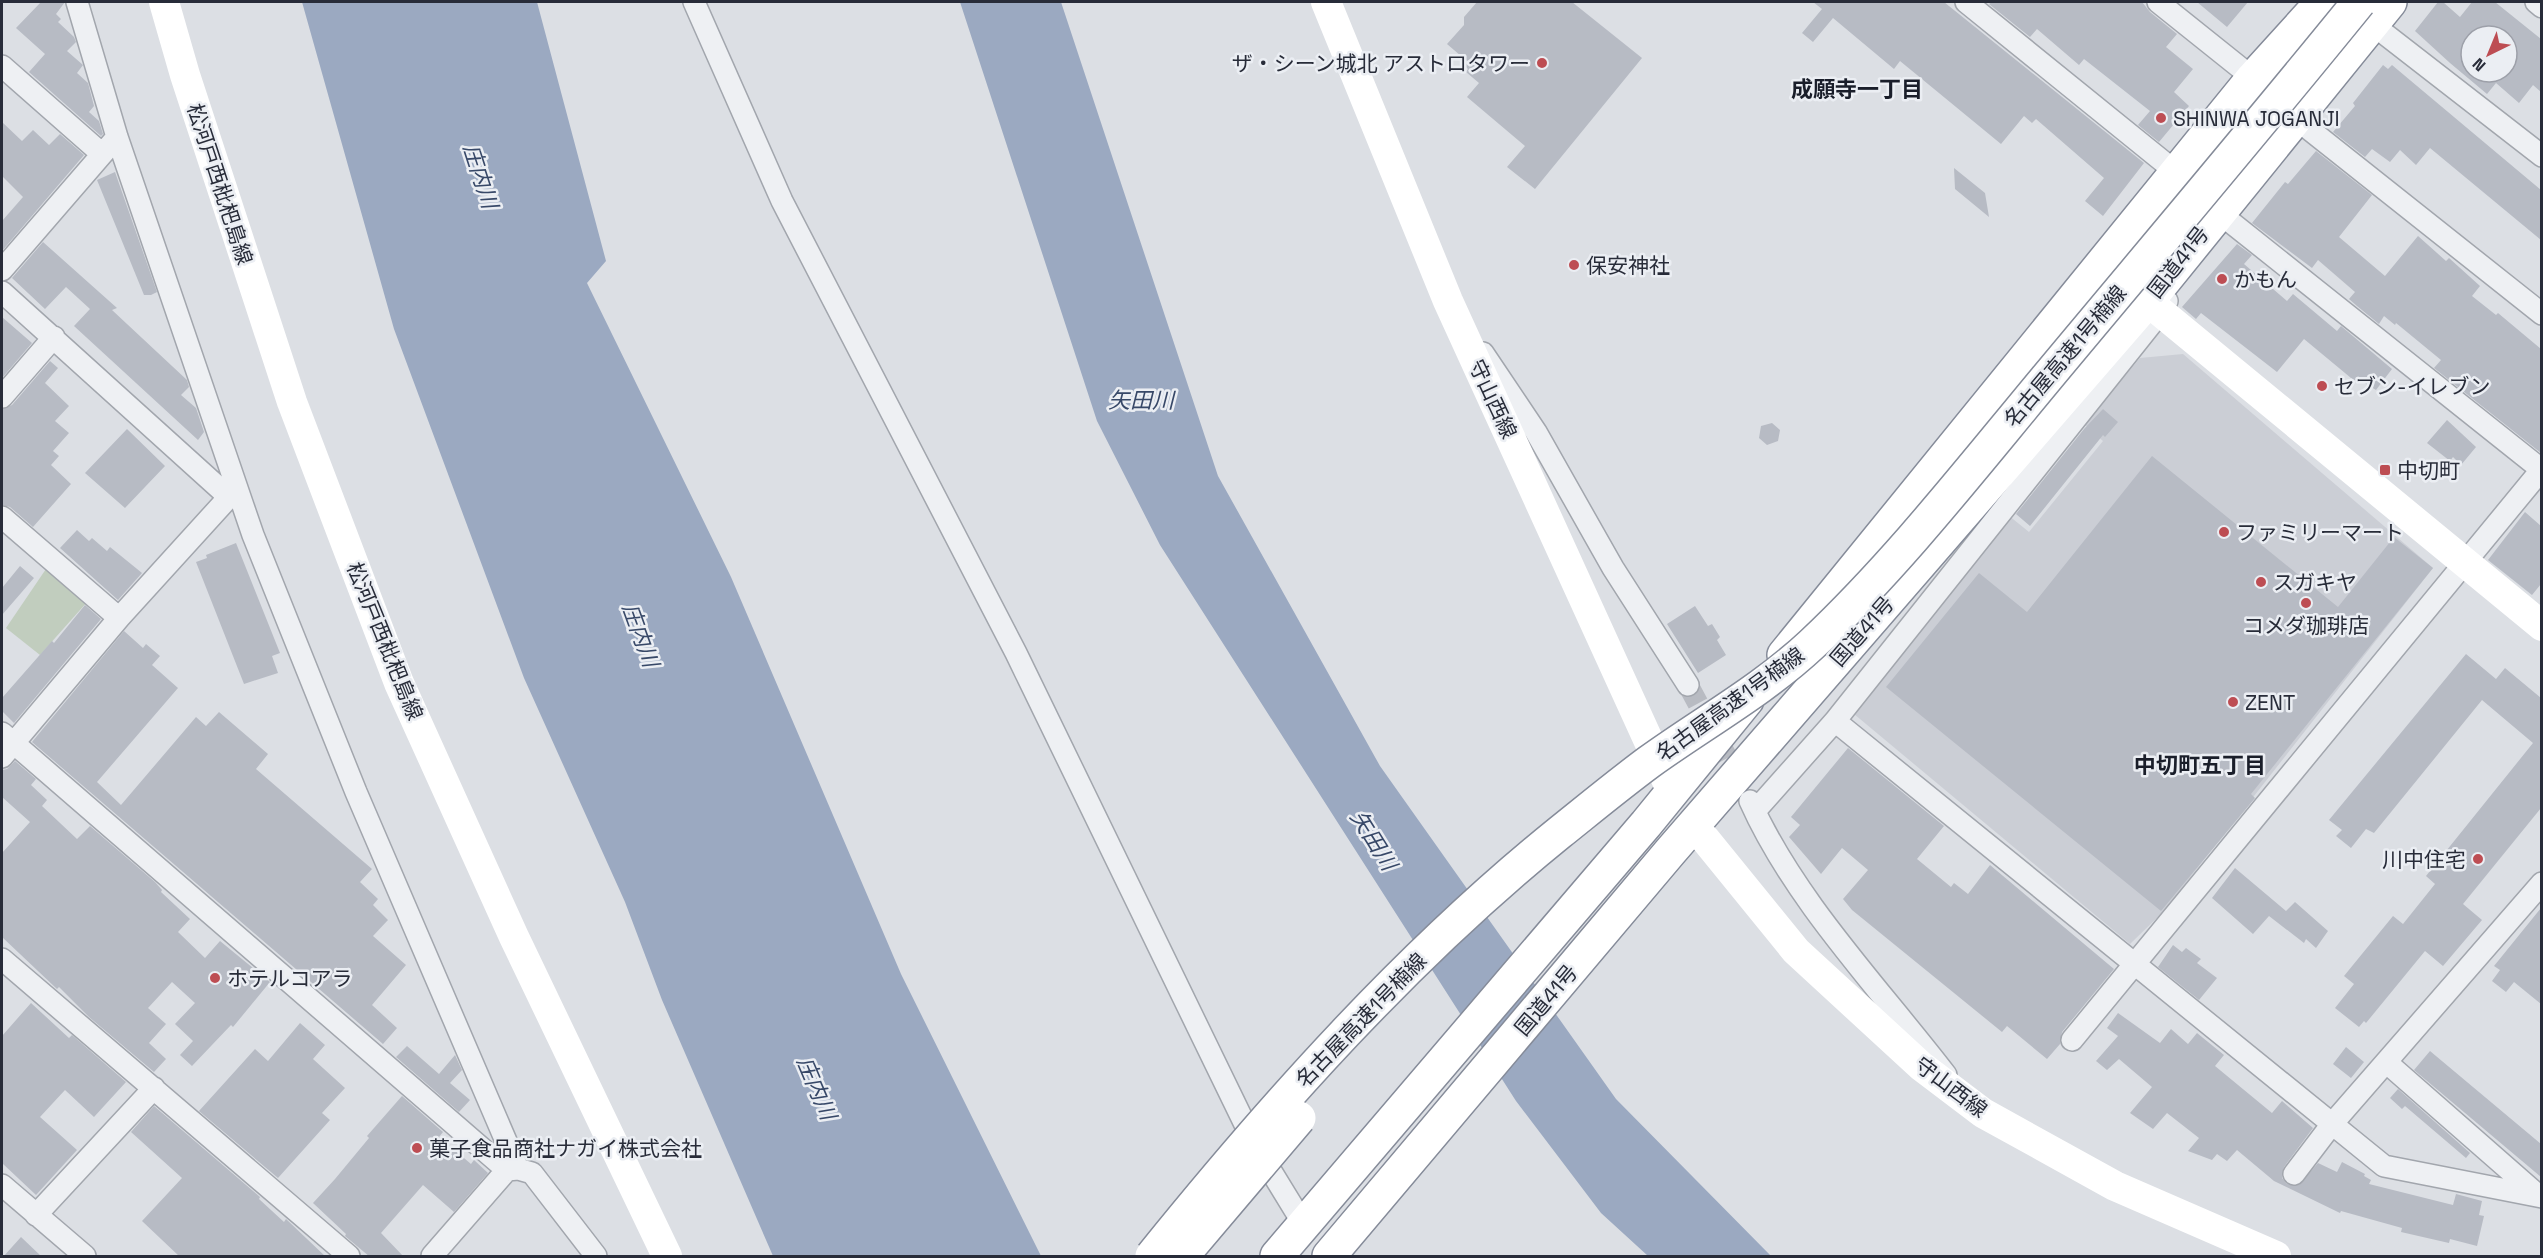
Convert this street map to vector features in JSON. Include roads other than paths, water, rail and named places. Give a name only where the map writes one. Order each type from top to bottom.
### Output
[{"type":"highway","name":"国道41号","points":[[1297,1233],[1646,824],[2253,78],[2322,2]]},
{"type":"highway","name":"国道41号","points":[[1329,1257],[1670,852],[2153,308],[2211,220],[2295,118],[2373,7]]},
{"type":"highway","name":"名古屋高速1号楠線","points":[[1152,1257],[1279,1106],[1376,1002],[1437,942],[1557,835],[1649,762],[1760,686],[1809,647],[1856,601],[2373,7]]},
{"type":"highway","name":"名古屋高速1号楠線","points":[[1182,1257],[1298,1119],[1390,1016],[1500,905],[1565,845],[1637,787],[1767,694],[1815,656],[1864,610],[2373,7]]},
{"type":"main road","name":"松河戸西枇杷島線","points":[[164,2],[188,87],[292,402],[399,683],[514,937],[667,1257]]},
{"type":"main road","name":"守山西線","points":[[1326,2],[1448,301],[1672,792]]},
{"type":"main road","points":[[2103,264],[2153,308],[2541,626]]},
{"type":"main road","name":"守山西線","points":[[1692,827],[1705,839],[1796,951],[1921,1066],[1983,1113],[2115,1186],[2276,1257]]},
{"type":"street","points":[[77,2],[117,137],[233,492],[253,535],[356,792],[513,1169]]},
{"type":"street","points":[[693,2],[782,201],[1016,653],[1297,1233]]},
{"type":"street","points":[[1966,2],[2176,172]]},
{"type":"street","points":[[2158,2],[2253,78]]},
{"type":"street","points":[[2536,2],[2541,7]]},
{"type":"street","points":[[2373,7],[2541,156]]},
{"type":"street","points":[[2,66],[102,154]]},
{"type":"street","points":[[2295,118],[2541,314]]},
{"type":"street","points":[[2,270],[117,137]]},
{"type":"street","points":[[2072,1040],[2541,469],[2211,220]]},
{"type":"street","points":[[2,291],[233,492]]},
{"type":"street","points":[[1448,301],[1536,432],[1613,568],[1688,685]]},
{"type":"street","points":[[1964,1099],[1905,1022],[1861,970],[1800,888],[1752,805],[1835,721],[2153,308]]},
{"type":"street","points":[[2,397],[54,337]]},
{"type":"street","points":[[233,492],[5,745],[513,1169],[532,1173],[596,1257]]},
{"type":"street","points":[[2,517],[119,618]]},
{"type":"street","points":[[1835,721],[2133,965],[2384,1166],[2541,1197]]},
{"type":"street","points":[[2294,1174],[2332,1124],[2541,883]]},
{"type":"street","points":[[2,959],[349,1257]]},
{"type":"street","points":[[2386,1062],[2541,1197]]},
{"type":"street","points":[[36,1215],[154,1088]]},
{"type":"street","points":[[432,1257],[513,1169]]},
{"type":"street","points":[[2,1185],[85,1257]]},
{"type":"water","name":"庄内川","points":[[302,2],[537,2],[606,261],[587,283],[731,577],[901,974],[1041,1256],[773,1256],[662,1000],[625,902],[524,678],[394,329]]},
{"type":"water","name":"矢田川","points":[[960,2],[1061,2],[1218,476],[1380,766],[1616,1099],[1771,1256],[1648,1256],[1601,1213],[1516,1101],[1160,545],[1097,421]]},
{"type":"tunnel","points":[[1688,685],[1742,785]]},
{"type":"place","name":"ザ・シーン城北 アストロタワー","points":[[1542,63]]},
{"type":"place","name":"SHINWA JOGANJI","points":[[2161,118]]},
{"type":"place","name":"保安神社","points":[[1574,265]]},
{"type":"place","name":"かもん","points":[[2222,279]]},
{"type":"place","name":"セブン-イレブン","points":[[2322,386]]},
{"type":"place","name":"中切町","points":[[2385,470]]},
{"type":"place","name":"ファミリーマート","points":[[2224,532]]},
{"type":"place","name":"スガキヤ","points":[[2261,582]]},
{"type":"place","name":"コメダ珈琲店","points":[[2306,603]]},
{"type":"place","name":"ZENT","points":[[2233,702]]},
{"type":"place","name":"川中住宅","points":[[2478,859]]},
{"type":"place","name":"ホテルコアラ","points":[[215,978]]},
{"type":"place","name":"菓子食品商社ナガイ株式会社","points":[[417,1148]]},
{"type":"district","name":"成願寺一丁目","points":[[1857,89]]},
{"type":"district","name":"中切町五丁目","points":[[2200,765]]}]
